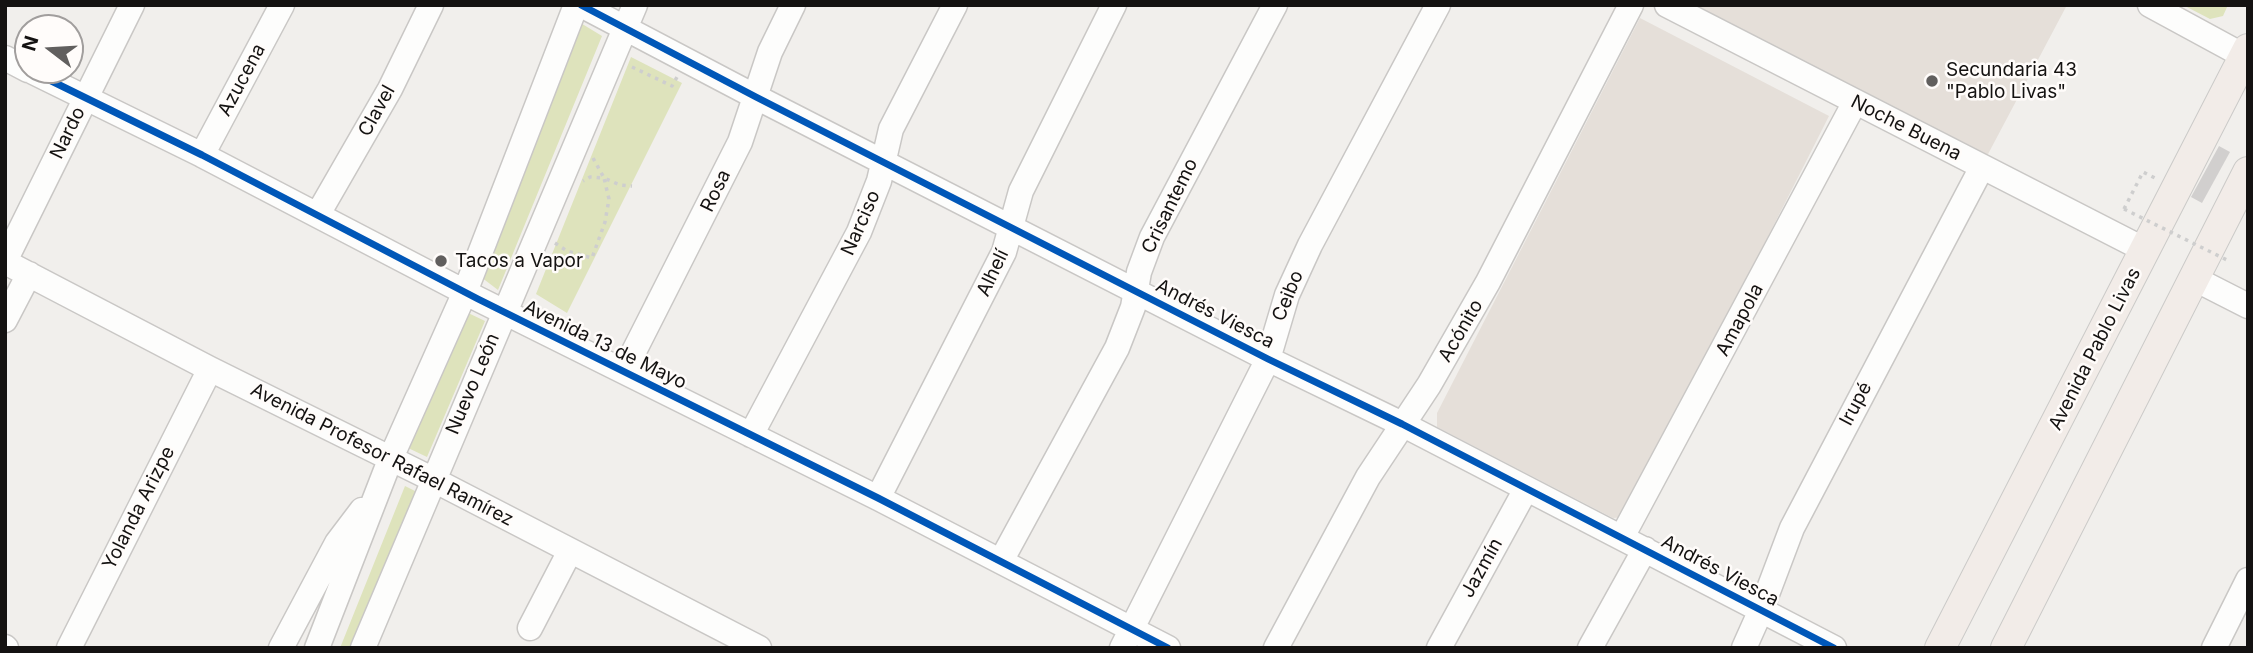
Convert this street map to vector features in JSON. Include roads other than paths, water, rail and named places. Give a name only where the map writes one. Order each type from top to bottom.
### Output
[{"type":"main road","name":"Avenida Pablo Livas","points":[[1940,648],[2246,52]]},
{"type":"main road","points":[[2006,648],[2248,172]]},
{"type":"street","name":"Nardo","points":[[5,262],[132,5]]},
{"type":"street","name":"Azucena","points":[[202,155],[282,5]]},
{"type":"street","name":"Clavel","points":[[318,214],[390,89],[431,5]]},
{"type":"street","points":[[317,648],[390,460],[465,292],[576,5]]},
{"type":"street","name":"Andrés Viesca","points":[[582,5],[630,16],[685,59],[756,97],[1622,537],[1834,648]]},
{"type":"street","name":"Rosa","points":[[624,371],[735,152],[770,52],[793,5]]},
{"type":"street","name":"Narciso","points":[[751,435],[859,232],[872,203],[891,129],[955,5]]},
{"type":"street","name":"Alhelí","points":[[878,498],[1004,252],[1021,191],[1114,5]]},
{"type":"street","name":"Crisantemo","points":[[1001,561],[1117,348],[1133,307],[1143,257],[1152,237],[1275,5]]},
{"type":"street","name":"Ceibo","points":[[1127,638],[1268,359],[1287,295],[1310,244],[1438,5]]},
{"type":"street","name":"Acónito","points":[[1276,648],[1386,447],[1429,385],[1488,282],[1631,5]]},
{"type":"street","name":"Noche Buena","points":[[1667,5],[2145,250]]},
{"type":"street","points":[[2150,5],[2246,52]]},
{"type":"street","name":"Nuevo León","points":[[363,648],[432,479],[630,16]]},
{"type":"street","name":"Avenida 13 de Mayo","points":[[56,84],[202,155],[504,312],[1001,561],[1127,638],[1168,648]]},
{"type":"street","name":"Amapola","points":[[1622,537],[1855,102]]},
{"type":"street","name":"Irupé","points":[[1744,648],[1797,519],[1982,167]]},
{"type":"street","name":"Avenida Profesor Rafael Ramírez","points":[[5,262],[210,369],[432,479],[749,646]]},
{"type":"street","points":[[5,320],[29,274]]},
{"type":"street","points":[[2193,278],[2248,306]]},
{"type":"street","name":"Yolanda Arizpe","points":[[69,648],[210,369]]},
{"type":"street","points":[[281,648],[337,543],[380,487]]},
{"type":"street","name":"Jazmín","points":[[1439,648],[1525,489]]},
{"type":"street","points":[[1590,648],[1645,549]]},
{"type":"street","points":[[530,628],[570,551]]},
{"type":"street","points":[[2214,648],[2248,580]]},
{"type":"place","name":"Secundaria 43 \"Pablo Livas\"","points":[[1932,81]]},
{"type":"place","name":"Tacos a Vapor","points":[[441,261]]}]
